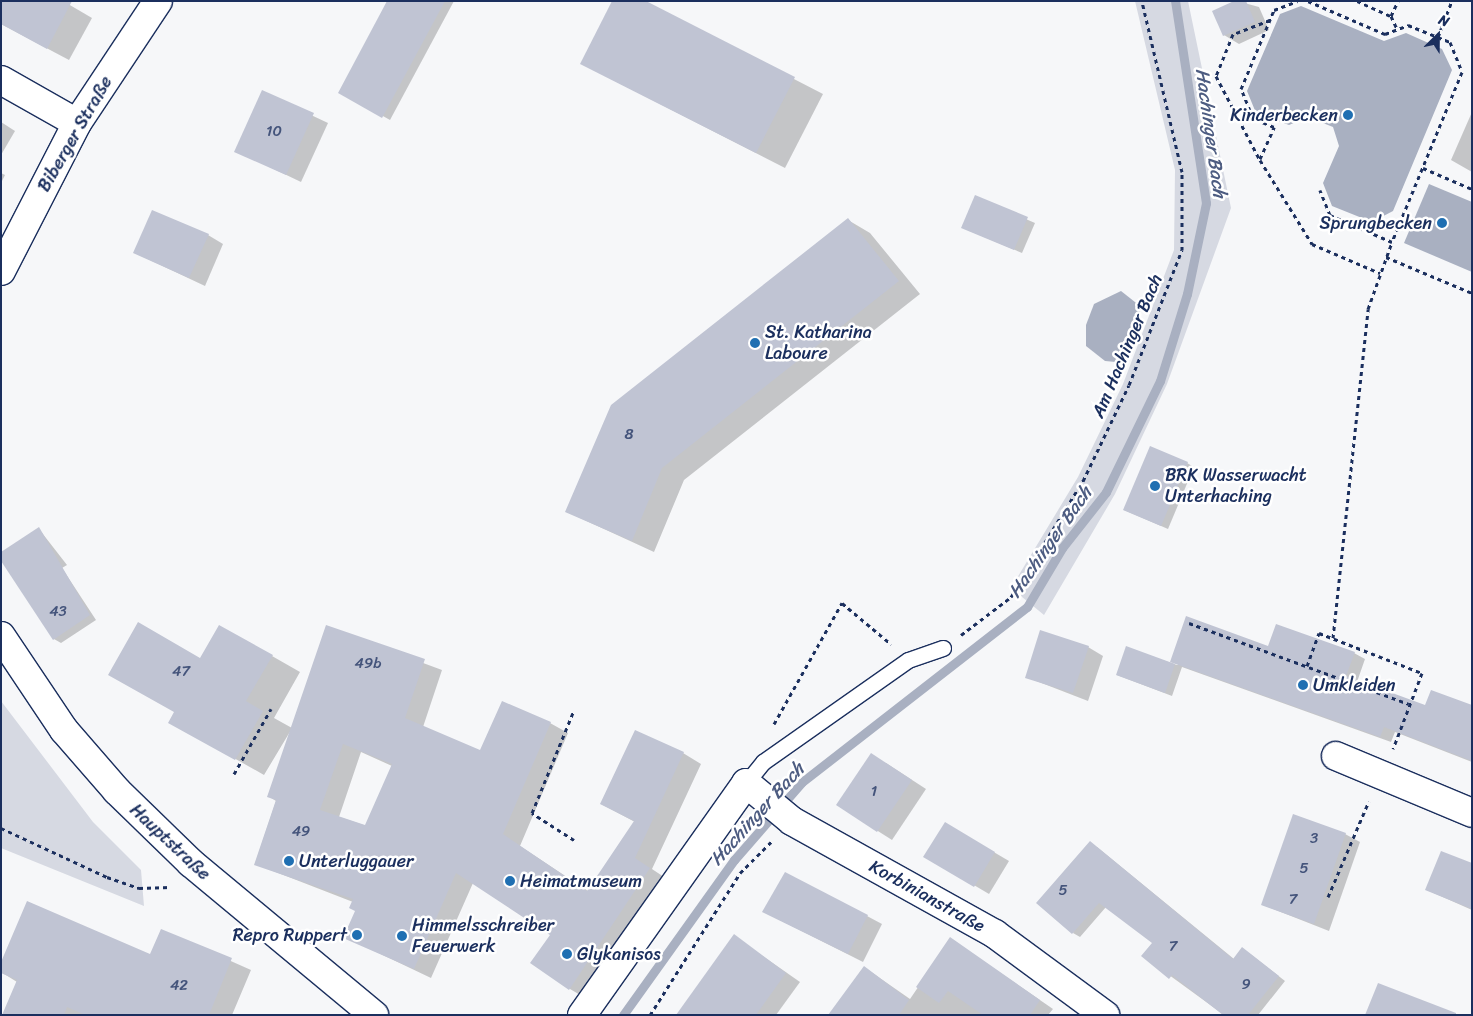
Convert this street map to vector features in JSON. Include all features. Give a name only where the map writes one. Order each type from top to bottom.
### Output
[{"type":"street","name":"Biberger Straße","points":[[1,272],[77,123],[158,1]]},
{"type":"street","points":[[1,80],[77,123]]},
{"type":"street","name":"Hauptstraße","points":[[1,636],[64,730],[117,791],[177,852],[374,1015]]},
{"type":"street","points":[[1336,756],[1472,813]]},
{"type":"street","points":[[582,1015],[757,780]]},
{"type":"street","name":"Korbinianstraße","points":[[757,780],[791,820],[995,934],[1105,1015]]},
{"type":"lane","points":[[757,780],[908,660],[943,648]]},
{"type":"path","name":"Am Hachinger Bach","points":[[943,648],[1011,597],[1083,481],[1129,386],[1182,250],[1182,172],[1142,1]]},
{"type":"path","points":[[1260,160],[1274,127],[1253,118],[1241,89],[1274,10],[1285,3],[1297,1]]},
{"type":"path","points":[[1308,1],[1385,34],[1408,25],[1450,42],[1462,72],[1386,257],[1368,309],[1333,638]]},
{"type":"path","points":[[1357,1],[1392,16]]},
{"type":"path","points":[[1396,29],[1392,16],[1398,1]]},
{"type":"path","points":[[1438,37],[1452,1]]},
{"type":"path","points":[[1270,20],[1233,34],[1216,76],[1260,160],[1312,244],[1380,273]]},
{"type":"path","points":[[1423,168],[1472,189]]},
{"type":"path","points":[[1320,190],[1330,215],[1392,242]]},
{"type":"path","points":[[1386,257],[1472,293]]},
{"type":"path","points":[[757,780],[763,742],[842,603],[908,660]]},
{"type":"path","points":[[1189,623],[1410,704]]},
{"type":"path","points":[[1307,666],[1319,633],[1422,673],[1397,738]]},
{"type":"path","points":[[234,774],[271,709]]},
{"type":"path","points":[[574,710],[532,813],[574,840]]},
{"type":"path","points":[[1328,897],[1380,774]]},
{"type":"path","points":[[650,1015],[740,873],[791,820]]},
{"type":"path","points":[[1,828],[115,880],[139,888],[171,887]]},
{"type":"shaded area","points":[[1135,1],[1188,1],[1231,208],[1167,384],[1115,494],[1044,615],[1011,588],[1078,477],[1123,384],[1174,250],[1175,170]]},
{"type":"shaded area","points":[[1,701],[93,822],[141,870],[144,906],[1,848]]},
{"type":"water","name":"Kinderbecken","points":[[1301,6],[1384,41],[1406,33],[1442,49],[1452,70],[1393,211],[1372,222],[1332,206],[1323,183],[1339,146],[1333,127],[1308,117],[1289,125],[1256,113],[1247,91],[1280,14]]},
{"type":"water","name":"Sprungbecken","points":[[1429,184],[1472,202],[1472,272],[1404,243]]},
{"type":"water","points":[[1121,291],[1140,306],[1139,334],[1127,363],[1105,361],[1086,346],[1086,325],[1094,304]]},
{"type":"building","points":[[1,1],[72,1],[47,49],[1,24]]},
{"type":"building","points":[[387,1],[445,1],[382,118],[338,93]]},
{"type":"building","points":[[612,1],[646,1],[795,77],[756,153],[580,64]]},
{"type":"building","points":[[1234,1],[1246,1],[1255,22],[1223,36],[1212,11]]},
{"type":"building","points":[[262,90],[314,113],[286,175],[234,152]]},
{"type":"building","points":[[975,195],[1028,217],[1014,250],[961,228]]},
{"type":"building","points":[[152,210],[209,234],[189,278],[133,253]]},
{"type":"building","name":"St. Katharina Laboure","points":[[848,218],[899,281],[662,468],[632,541],[565,512],[611,405]]},
{"type":"building","name":"BRK Wasserwacht Unterhaching","points":[[1150,446],[1188,462],[1161,526],[1123,510]]},
{"type":"building","points":[[39,527],[90,615],[53,640],[1,561],[1,552]]},
{"type":"building","name":"Umkleiden","points":[[1186,616],[1268,646],[1276,624],[1355,652],[1346,676],[1425,705],[1431,690],[1472,705],[1472,761],[1384,727],[1380,737],[1170,662]]},
{"type":"building","points":[[138,622],[200,658],[219,625],[273,655],[246,701],[263,711],[235,760],[168,723],[174,712],[108,675]]},
{"type":"building","points":[[326,625],[425,659],[405,718],[480,750],[502,701],[551,722],[503,834],[587,891],[634,821],[600,804],[635,730],[684,752],[635,858],[650,868],[569,990],[530,963],[550,935],[456,873],[414,969],[343,938],[355,911],[349,908],[353,899],[254,865],[276,800],[267,797]],"holes":[[[343,744],[392,764],[365,825],[320,810]]]},
{"type":"building","points":[[1040,630],[1089,646],[1073,693],[1025,678]]},
{"type":"building","points":[[1126,646],[1175,664],[1165,693],[1116,675]]},
{"type":"building","points":[[871,753],[912,780],[877,832],[836,805]]},
{"type":"building","points":[[1293,814],[1346,833],[1314,924],[1261,905]]},
{"type":"building","points":[[945,822],[995,852],[974,887],[923,857]]},
{"type":"building","points":[[1090,841],[1233,959],[1242,947],[1279,976],[1248,1015],[1223,1015],[1172,975],[1169,979],[1141,956],[1152,943],[1099,903],[1072,934],[1036,903]]},
{"type":"building","points":[[1441,851],[1472,863],[1472,909],[1425,890]]},
{"type":"building","points":[[785,872],[868,915],[848,954],[762,912]]},
{"type":"building","points":[[27,901],[150,954],[161,929],[232,958],[209,1015],[85,1015],[67,1007],[64,1015],[2,1015],[17,980],[1,973],[1,962]]},
{"type":"building","points":[[734,934],[786,973],[756,1015],[676,1015]]},
{"type":"building","points":[[950,937],[1040,1000],[1030,1015],[983,1015],[948,991],[939,1003],[916,987]]},
{"type":"building","points":[[864,966],[909,1000],[899,1015],[828,1015]]},
{"type":"building","points":[[1378,983],[1456,1013],[1456,1015],[1365,1015]]},
{"type":"waterway","name":"Hachinger Bach","points":[[623,1015],[734,860],[802,782],[1027,607],[1062,548],[1106,492],[1160,381],[1187,294],[1206,203],[1175,1]]},
{"type":"place","name":"Kinderbecken","points":[[1348,115]]},
{"type":"place","name":"Sprungbecken","points":[[1442,223]]},
{"type":"place","name":"St. Katharina Laboure","points":[[755,343]]},
{"type":"place","name":"BRK Wasserwacht Unterhaching","points":[[1155,486]]},
{"type":"place","name":"Umkleiden","points":[[1303,685]]},
{"type":"place","name":"Unterluggauer","points":[[289,861]]},
{"type":"place","name":"Heimatmuseum","points":[[510,881]]},
{"type":"place","name":"Repro Ruppert","points":[[357,935]]},
{"type":"place","name":"Himmelsschreiber Feuerwerk","points":[[402,936]]},
{"type":"place","name":"Glykanisos","points":[[567,954]]}]
